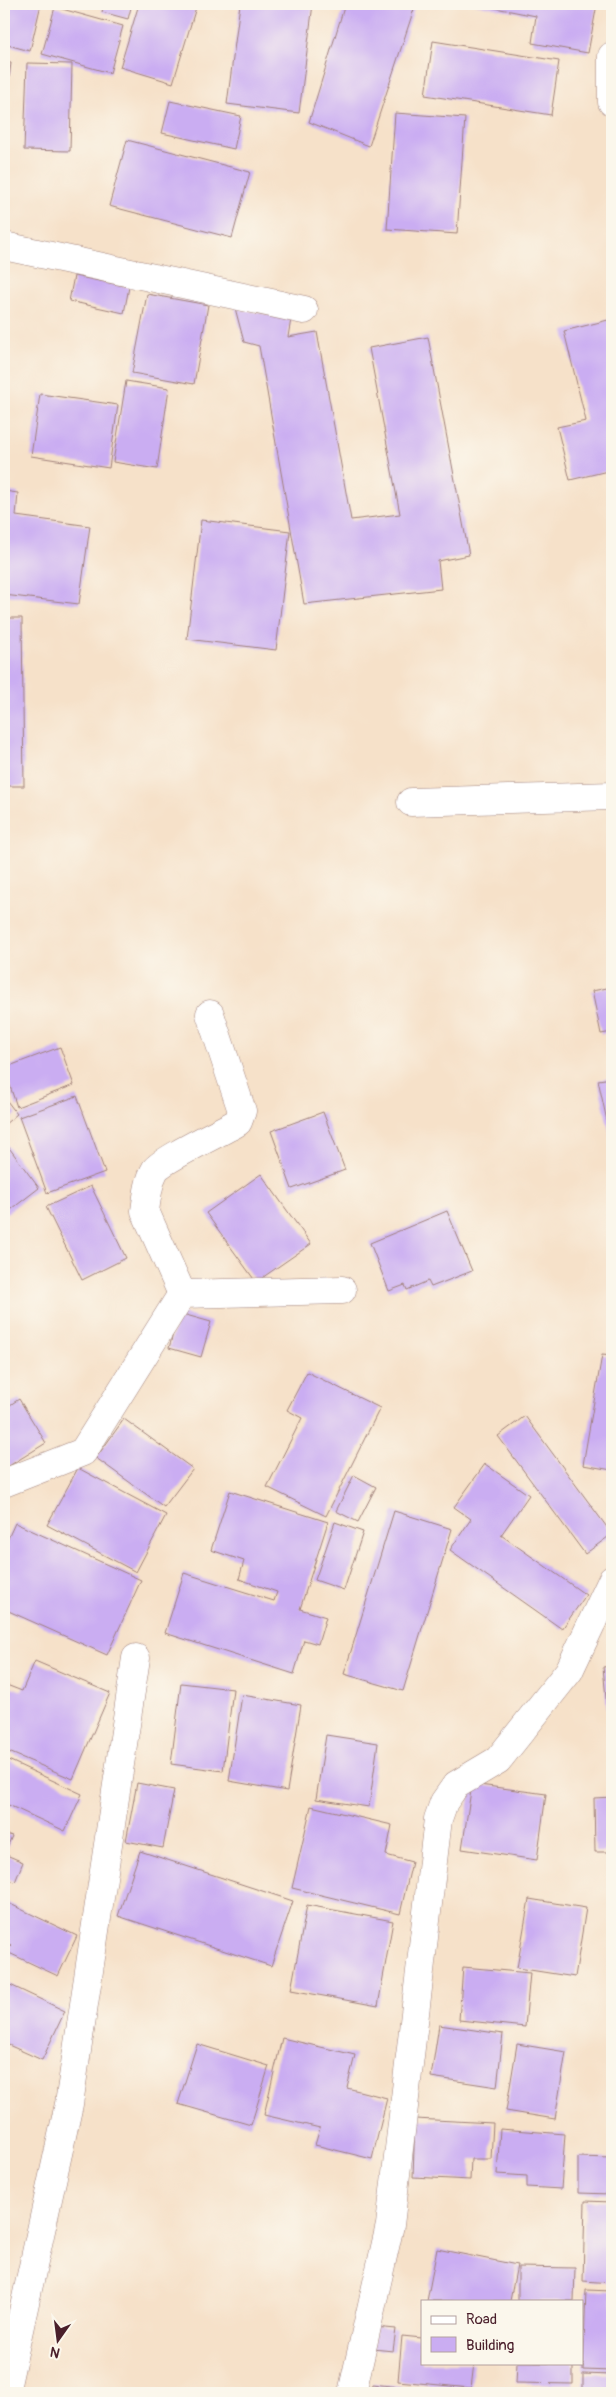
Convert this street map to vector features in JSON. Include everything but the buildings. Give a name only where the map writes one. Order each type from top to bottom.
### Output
[{"type":"street","points":[[612,56],[612,102]]},
{"type":"street","points":[[4,246],[304,310]]},
{"type":"street","points":[[412,802],[612,796]]},
{"type":"street","points":[[182,1294],[145,1211],[146,1199],[150,1183],[160,1164],[238,1122],[242,1111],[210,1014]]},
{"type":"street","points":[[182,1294],[342,1290]]},
{"type":"street","points":[[4,1483],[83,1452],[182,1294]]},
{"type":"street","points":[[352,2393],[390,2225],[438,1819],[444,1802],[456,1785],[498,1760],[569,1671],[612,1580]]},
{"type":"street","points":[[5,2393],[69,2104],[136,1658]]}]
